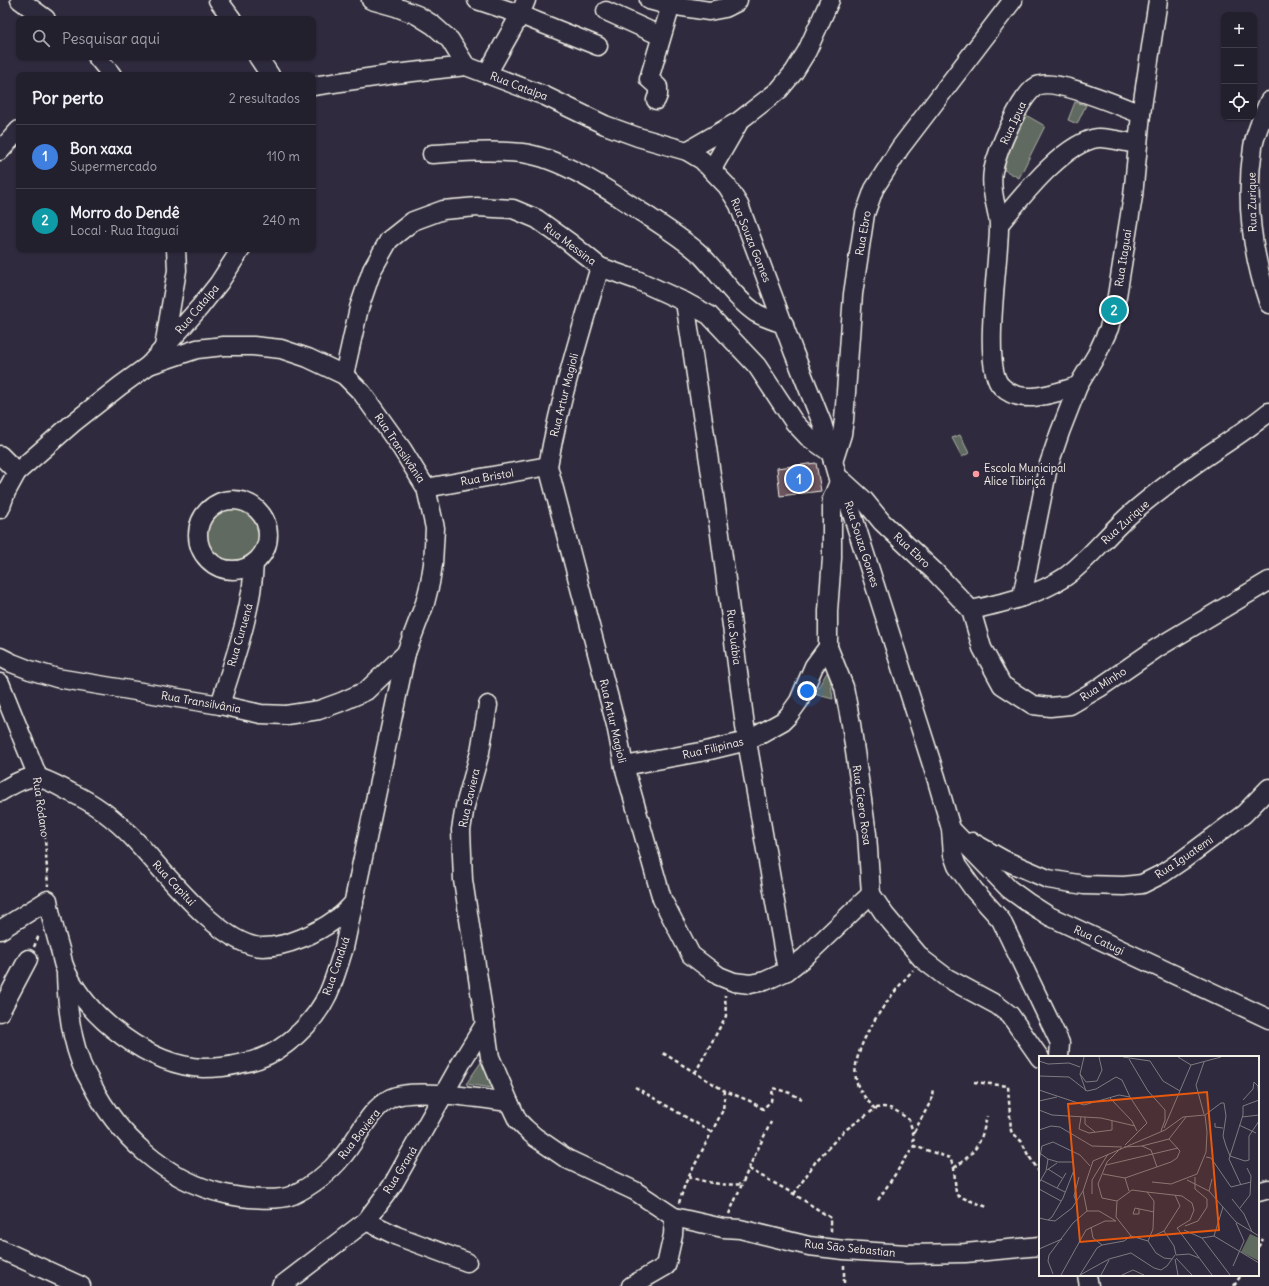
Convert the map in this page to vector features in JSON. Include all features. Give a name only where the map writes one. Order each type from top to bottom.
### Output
[{"type":"street","points":[[20,0],[42,16]]},
{"type":"street","points":[[218,0],[230,16]]},
{"type":"street","points":[[374,0],[396,6],[417,15],[434,25],[450,40],[466,66]]},
{"type":"street","points":[[477,0],[523,8],[598,46]]},
{"type":"street","points":[[649,0],[710,11],[725,8],[738,0]]},
{"type":"street","points":[[687,151],[739,122],[779,90],[794,72],[807,52],[830,0]]},
{"type":"street","name":"Rua Ebro","points":[[971,610],[935,572],[882,522],[835,468],[844,420],[853,294],[864,214],[874,189],[900,148],[1013,0]]},
{"type":"street","name":"Rua Itaguaí","points":[[1022,597],[1048,466],[1078,386],[1097,354],[1109,328],[1115,303],[1133,196],[1141,114],[1158,0]]},
{"type":"street","points":[[656,100],[658,95],[658,87],[648,79],[671,5]]},
{"type":"street","points":[[487,74],[523,8]]},
{"type":"street","points":[[606,11],[662,36]]},
{"type":"street","points":[[100,60],[110,72]]},
{"type":"street","points":[[260,60],[268,72]]},
{"type":"street","name":"Rua Catalpa","points":[[316,86],[395,74],[466,66],[545,96],[612,127],[638,137],[687,151],[702,160],[712,169]]},
{"type":"street","name":"Rua Ipua","points":[[1078,386],[1047,395],[1027,398],[1009,392],[999,385],[992,364],[992,330],[1000,223],[993,194],[993,171],[1006,134],[1025,98],[1038,86],[1056,85],[1082,92],[1141,114]]},
{"type":"street","name":"Rua Zurique","points":[[1269,101],[1253,145],[1249,182],[1252,233],[1262,283],[1269,304]]},
{"type":"street","points":[[712,169],[739,122]]},
{"type":"street","points":[[0,151],[16,133]]},
{"type":"street","points":[[1000,223],[1030,188],[1058,160],[1080,143],[1099,138],[1138,144]]},
{"type":"street","points":[[432,154],[483,151],[510,152],[524,153],[555,162],[600,185],[660,224],[699,253],[738,296],[756,312],[770,320],[784,324]]},
{"type":"street","name":"Rua Souza Gomes","points":[[712,169],[727,186],[739,205],[822,423],[835,468],[848,501],[907,683],[951,829],[953,855],[957,866],[974,890],[1001,920],[1060,1043],[1059,1056]]},
{"type":"street","name":"Rua Messina","points":[[344,375],[359,308],[372,270],[389,240],[413,221],[443,210],[477,207],[513,209],[537,219],[600,267],[637,280],[685,302],[709,316],[757,366],[794,422],[835,468]]},
{"type":"street","points":[[164,347],[177,270],[176,252]]},
{"type":"street","name":"Rua Catalpa","points":[[149,365],[219,284],[240,252]]},
{"type":"street","name":"Rua Artur Magioli","points":[[600,267],[555,426],[548,466],[616,725],[624,766],[662,899],[691,955],[724,978],[734,982],[750,984],[765,981],[787,971],[805,957],[872,894]]},
{"type":"street","name":"Rua Suábia","points":[[685,302],[720,534],[747,741],[787,971]]},
{"type":"street","name":"Rua Transilvânia","points":[[0,509],[6,492],[17,472],[73,422],[149,365],[197,349],[224,346],[253,346],[282,349],[308,358],[344,375],[362,393],[402,449],[426,488],[435,528],[433,564],[430,584],[425,603],[406,653],[366,691],[320,710],[286,715],[260,714],[220,705],[57,678],[30,670],[0,657]]},
{"type":"street","name":"Rua Zurique","points":[[971,610],[1022,597],[1066,577],[1122,522],[1180,474],[1248,429],[1269,412]]},
{"type":"street","points":[[0,455],[17,472]]},
{"type":"street","name":"Rua Bristol","points":[[426,488],[548,466]]},
{"type":"street","name":"Rua Cícero Rosa","points":[[835,468],[832,499],[832,558],[828,611],[828,647],[844,687],[847,702],[867,834],[872,894],[885,915],[922,959],[947,978],[997,1005],[1010,1015],[1039,1057]]},
{"type":"street","name":"Rua Curuená","points":[[220,705],[249,609],[253,584],[254,563]]},
{"type":"street","name":"Rua Minho","points":[[971,610],[982,648],[1002,685],[1034,704],[1057,707],[1070,705],[1076,702],[1157,648],[1269,581]]},
{"type":"street","name":"Rua Filipinas","points":[[624,766],[706,751],[747,741],[783,721],[790,715],[799,701],[814,666],[828,647]]},
{"type":"street","name":"Rua Canduá","points":[[49,907],[66,972],[80,995],[112,1028],[135,1044],[159,1057],[177,1063],[202,1068],[225,1067],[249,1062],[271,1054],[286,1044],[302,1030],[316,1014],[328,994],[336,975],[344,948],[354,903],[406,653]]},
{"type":"street","name":"Rua Ródano","points":[[0,683],[38,778]]},
{"type":"street","name":"Rua Baviera","points":[[488,705],[480,752],[465,806],[461,830],[463,880],[490,1056],[518,1122],[535,1137],[567,1159],[635,1191],[674,1217]]},
{"type":"street","points":[[0,792],[22,780],[38,778]]},
{"type":"street","name":"Rua Capituí","points":[[38,778],[94,805],[114,820],[133,838],[206,916],[225,932],[247,944],[263,947],[291,942],[310,934],[337,919],[354,903]]},
{"type":"street","name":"Rua Iguatemi","points":[[951,829],[988,852],[1048,878],[1084,885],[1124,886],[1142,884],[1179,863],[1244,814],[1269,788]]},
{"type":"street","name":"Rua Catugi","points":[[951,829],[1009,889],[1026,902],[1049,916],[1269,1019]]},
{"type":"street","points":[[0,930],[49,907]]},
{"type":"street","points":[[0,1012],[28,959]]},
{"type":"street","name":"Rua Baviera","points":[[66,972],[67,1004],[73,1039],[80,1062],[99,1100],[127,1136],[152,1158],[168,1170],[202,1188],[242,1198],[291,1196],[311,1184],[342,1157],[378,1108],[392,1098],[408,1094],[444,1094],[509,1102]]},
{"type":"street","name":"Rua Graná","points":[[281,1286],[366,1221],[392,1186],[485,1024]]},
{"type":"street","points":[[1259,1192],[1269,1189]]},
{"type":"street","points":[[631,1286],[666,1266],[673,1235],[674,1217]]},
{"type":"street","name":"Rua São Sebastian","points":[[674,1217],[723,1228],[740,1229],[809,1246],[837,1249],[907,1254],[1035,1247]]},
{"type":"street","points":[[366,1221],[397,1236],[467,1262]]},
{"type":"street","points":[[0,1249],[81,1286]]},
{"type":"street","points":[[1087,1276],[1089,1286]]},
{"type":"path","name":"Rua Ródano","points":[[38,778],[45,838],[49,907]]},
{"type":"path","points":[[875,1109],[858,1086],[856,1076],[857,1059],[861,1046],[869,1029],[880,1013],[907,976],[922,959]]},
{"type":"path","points":[[695,1073],[726,1016],[724,978]]},
{"type":"path","points":[[663,1053],[725,1091],[763,1108],[771,1101],[773,1088],[790,1093],[802,1099]]},
{"type":"path","points":[[974,1082],[1008,1086],[1011,1131],[1022,1142],[1027,1154],[1039,1172]]},
{"type":"path","points":[[635,1087],[711,1132]]},
{"type":"path","points":[[914,1132],[931,1101],[933,1089]]},
{"type":"path","points":[[674,1217],[685,1184],[723,1110],[725,1091]]},
{"type":"path","points":[[794,1194],[816,1161],[844,1131],[875,1109],[885,1106],[909,1120],[914,1132],[914,1146],[878,1200]]},
{"type":"path","points":[[954,1168],[964,1161],[978,1146],[982,1137],[987,1116]]},
{"type":"path","points":[[723,1228],[771,1122]]},
{"type":"path","points":[[914,1146],[950,1158],[954,1168],[956,1194],[962,1198],[987,1207]]},
{"type":"path","points":[[749,1169],[794,1194],[831,1218],[844,1286]]},
{"type":"path","points":[[685,1184],[690,1177],[709,1183],[731,1185],[743,1184]]},
{"type":"path","points":[[1259,1245],[1263,1239]]},
{"type":"path","points":[[1234,1286],[1240,1276]]},
{"type":"green space","points":[[1075,102],[1086,105],[1077,124],[1068,120]]},
{"type":"green space","points":[[1024,114],[1045,126],[1019,178],[999,167]]},
{"type":"green space","points":[[960,435],[969,453],[962,457],[952,438]]},
{"type":"green space","points":[[233,502],[251,508],[259,516],[265,534],[259,552],[251,560],[233,566],[215,560],[207,552],[201,534],[207,516],[215,508]]},
{"type":"green space","points":[[829,669],[833,699],[814,694]]},
{"type":"green space","points":[[486,1055],[493,1088],[466,1084]]},
{"type":"building","points":[[816,463],[821,491],[780,496],[777,468]]},
{"type":"place","name":"Morro do Dendê","points":[[1114,310]]},
{"type":"place","name":"Escola Municipal Alice Tibiriçá","points":[[976,474]]},
{"type":"place","name":"Bon xaxa","points":[[799,479]]}]
